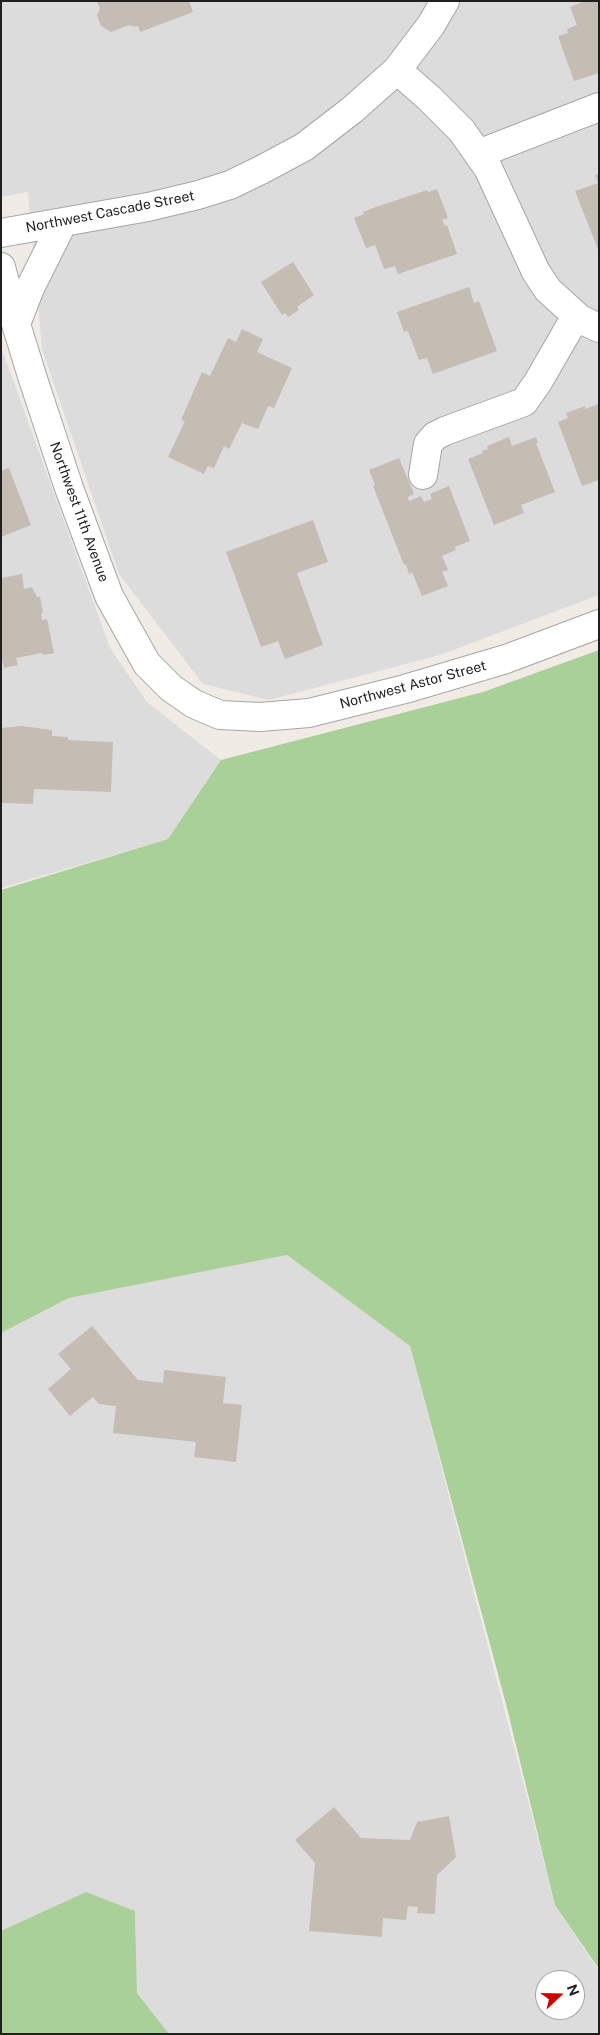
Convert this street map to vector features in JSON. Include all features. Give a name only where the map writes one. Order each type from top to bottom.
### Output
[{"type":"street","name":"Northwest Cascade Street","points":[[1,233],[148,207],[198,196],[230,185],[304,147],[352,110],[397,70],[431,25],[445,1]]},
{"type":"street","points":[[397,70],[462,131],[488,168],[536,272],[548,290],[588,322],[538,382],[524,402],[435,436],[428,444],[422,475]]},
{"type":"street","points":[[478,154],[599,107]]},
{"type":"street","points":[[16,324],[30,288],[62,222]]},
{"type":"street","name":"Northwest 11th Avenue","points":[[1,267],[16,324],[69,488],[109,596],[146,664],[171,688],[194,704],[220,714]]},
{"type":"street","name":"Northwest Astor Street","points":[[220,714],[260,717],[318,710],[405,689],[506,659],[599,624]]},
{"type":"shaded area","points":[[1,1],[599,1],[599,595],[440,655],[269,700],[203,684],[119,574],[42,349],[28,192],[1,197]]},
{"type":"shaded area","points":[[1,347],[110,648],[147,702],[221,760],[168,839],[1,888]]},
{"type":"shaded area","points":[[287,1255],[410,1346],[555,1905],[599,1971],[599,2034],[169,2034],[137,1993],[135,1911],[1,1931],[1,1333],[69,1298]]},
{"type":"green space","points":[[599,650],[599,1969],[555,1905],[506,1704],[410,1346],[287,1255],[69,1298],[1,1333],[1,890],[168,839],[221,760],[483,692]]},
{"type":"green space","points":[[86,1892],[135,1911],[137,1993],[169,2034],[1,2034],[1,1931]]},
{"type":"building","points":[[97,1],[189,1],[193,12],[140,32],[138,26],[129,25],[111,32],[101,26],[97,15],[100,9]]},
{"type":"building","points":[[585,1],[599,1],[599,73],[574,81],[558,36],[568,33],[567,29],[577,25],[570,7]]},
{"type":"building","points":[[599,174],[599,252],[575,191],[598,183],[595,175]]},
{"type":"building","points":[[437,189],[448,218],[442,220],[445,226],[447,225],[457,254],[398,274],[395,266],[384,269],[375,245],[366,248],[354,218],[373,208],[427,190],[428,192]]},
{"type":"building","points":[[293,262],[314,295],[297,307],[299,310],[288,317],[285,313],[282,315],[261,282]]},
{"type":"building","points":[[469,287],[474,303],[479,301],[497,351],[433,374],[427,358],[419,360],[408,331],[404,332],[397,312]]},
{"type":"building","points":[[242,329],[263,339],[257,352],[292,368],[274,408],[268,406],[258,429],[242,423],[229,449],[224,446],[214,468],[208,466],[204,474],[168,457],[185,421],[181,420],[202,372],[210,376],[228,338],[236,342]]},
{"type":"building","points":[[599,404],[599,480],[582,486],[558,422],[568,418],[566,413],[585,406],[585,409]]},
{"type":"building","points":[[509,437],[512,446],[536,437],[538,443],[536,443],[555,492],[521,505],[524,513],[494,525],[468,459],[483,453],[482,451],[488,449],[487,446]]},
{"type":"building","points":[[399,458],[414,494],[408,497],[409,501],[421,496],[424,502],[432,499],[430,494],[449,486],[470,541],[455,547],[456,550],[442,556],[448,570],[442,572],[448,586],[422,596],[412,572],[409,574],[406,564],[404,565],[373,486],[375,485],[369,470]]},
{"type":"building","points":[[9,468],[31,525],[1,537],[1,471]]},
{"type":"building","points":[[313,520],[328,562],[297,573],[323,645],[285,659],[278,641],[261,647],[226,552]]},
{"type":"building","points":[[22,574],[24,589],[32,587],[37,597],[40,597],[43,613],[41,614],[42,620],[47,619],[54,653],[43,655],[42,653],[16,658],[18,665],[4,668],[1,656],[1,578]]},
{"type":"building","points":[[22,726],[52,730],[52,736],[68,737],[68,740],[113,742],[111,792],[34,789],[33,804],[1,803],[1,728]]},
{"type":"building","points":[[92,1326],[138,1380],[163,1383],[164,1370],[226,1377],[223,1403],[242,1405],[236,1462],[194,1457],[196,1442],[113,1433],[116,1406],[99,1404],[93,1397],[70,1416],[48,1389],[71,1369],[58,1354]]},
{"type":"building","points":[[334,1807],[361,1838],[410,1840],[417,1822],[449,1816],[456,1857],[437,1875],[435,1914],[417,1913],[418,1907],[408,1906],[406,1920],[383,1918],[382,1937],[309,1931],[315,1863],[295,1840]]}]
